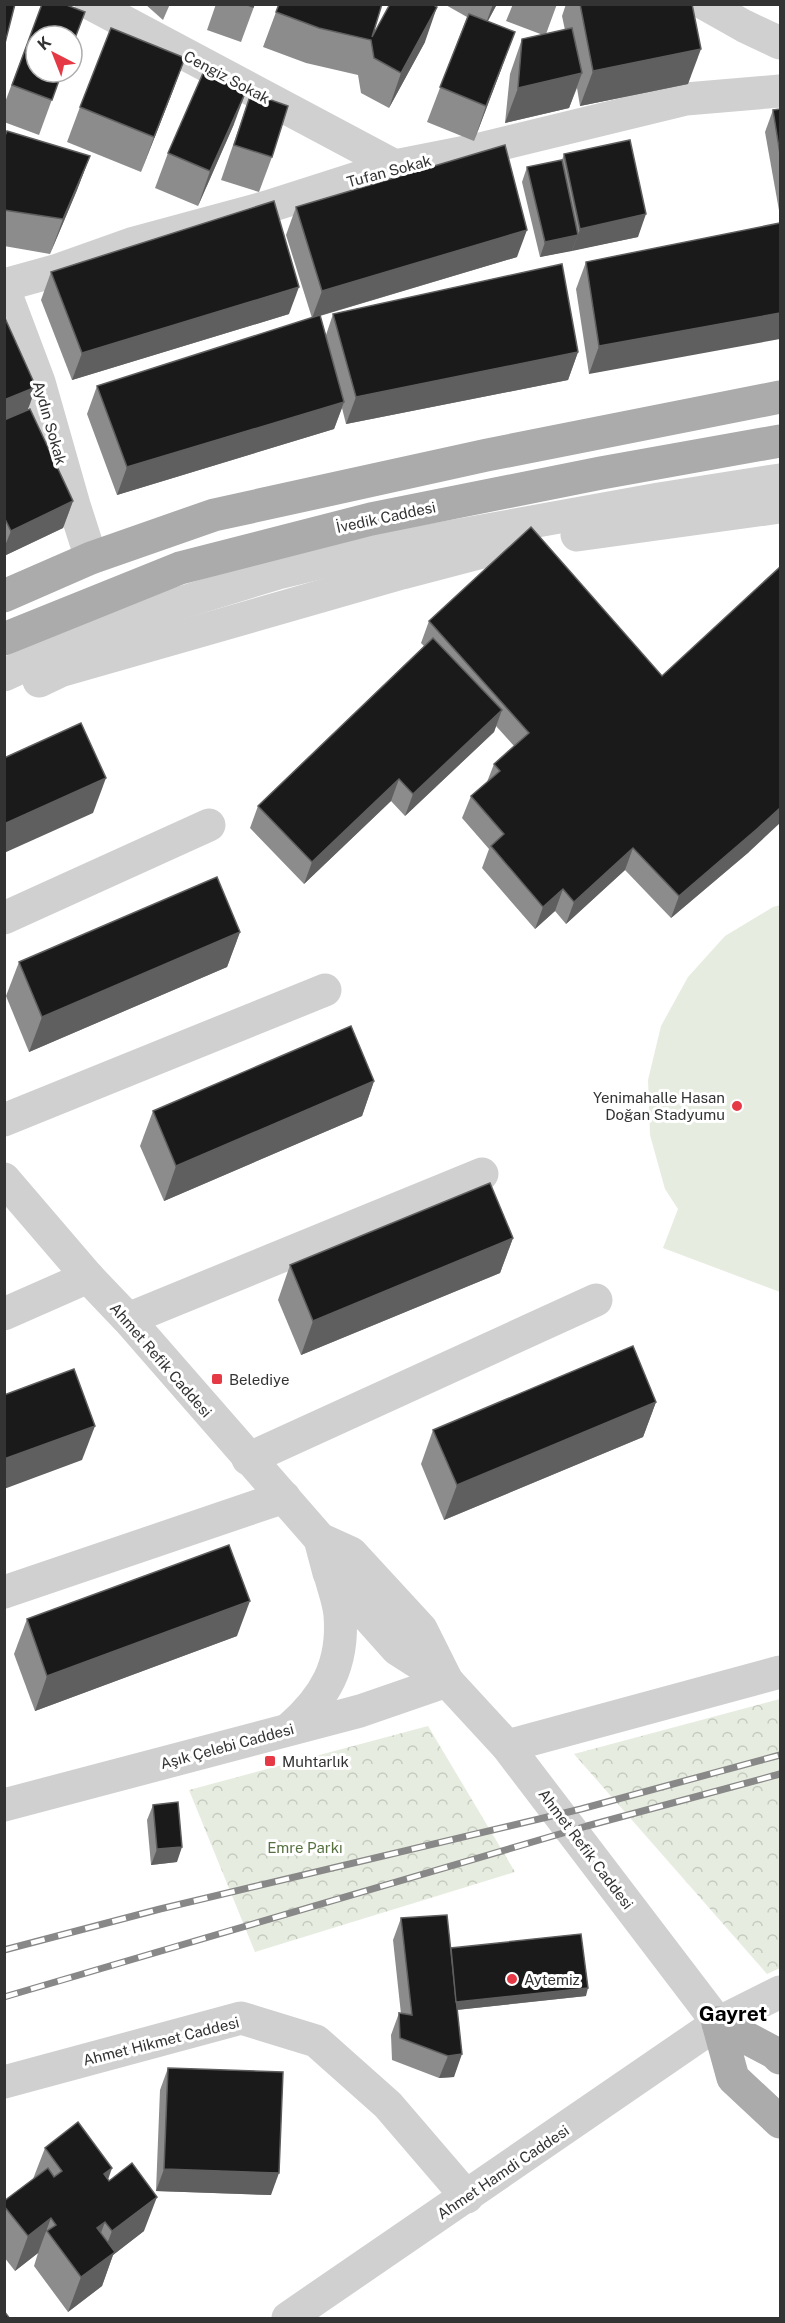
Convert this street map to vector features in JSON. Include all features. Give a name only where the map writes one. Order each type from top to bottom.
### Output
[{"type":"main road","points":[[4,596],[92,558],[214,515],[487,455],[780,397]]},
{"type":"main road","name":"İvedik Caddesi","points":[[4,639],[180,568],[371,519],[613,471],[780,441]]},
{"type":"main road","name":"Ahmet Refik Caddesi","points":[[718,2023],[775,2053],[780,2058]]},
{"type":"main road","name":"Ahmet Refik Caddesi","points":[[718,2023],[733,2078],[780,2122]]},
{"type":"street","name":"Cengiz Sokak","points":[[92,4],[395,166]]},
{"type":"street","points":[[705,4],[780,43]]},
{"type":"street","name":"Tufan Sokak","points":[[4,287],[131,244],[267,207],[395,166],[476,150],[686,99],[780,91]]},
{"type":"street","name":"Aydın Sokak","points":[[4,287],[39,382],[74,506],[92,558]]},
{"type":"street","points":[[4,657],[105,617],[205,582],[430,523],[632,486],[780,463]]},
{"type":"street","points":[[4,675],[87,637],[167,607],[278,573],[371,551],[670,497],[780,480]]},
{"type":"street","points":[[4,696],[60,671],[402,573],[515,544],[780,507]]},
{"type":"street","points":[[4,918],[209,825]]},
{"type":"street","points":[[4,1120],[325,990]]},
{"type":"street","points":[[128,1320],[482,1174]]},
{"type":"street","name":"Ahmet Refik Caddesi","points":[[4,1179],[320,1539],[351,1553],[420,1629],[447,1681]]},
{"type":"street","points":[[4,1314],[88,1277]]},
{"type":"street","points":[[248,1459],[596,1300]]},
{"type":"street","points":[[4,1592],[284,1497]]},
{"type":"street","name":"Ahmet Refik Caddesi","points":[[320,1539],[329,1573],[397,1649],[447,1681],[507,1746],[718,2023]]},
{"type":"street","points":[[288,1730],[320,1698],[331,1678],[338,1657],[340,1614],[329,1573]]},
{"type":"street","points":[[507,1746],[780,1672]]},
{"type":"street","name":"Aşık Çelebi Caddesi","points":[[4,1805],[360,1711],[447,1681]]},
{"type":"street","name":"Ahmet Hamdi Caddesi","points":[[288,2319],[718,2023],[780,1992]]},
{"type":"street","name":"Ahmet Hikmet Caddesi","points":[[4,2082],[241,2018],[316,2041],[388,2105],[467,2197]]},
{"type":"green space","points":[[780,905],[780,1292],[663,1248],[678,1209],[665,1189],[650,1135],[648,1080],[661,1026],[688,977],[725,936]]},
{"type":"green space","points":[[780,1699],[780,1968],[767,1974],[574,1754]]},
{"type":"green space","name":"Emre Parkı","points":[[428,1726],[515,1872],[255,1952],[189,1790]]},
{"type":"building","points":[[4,4],[15,4],[4,47]]},
{"type":"building","points":[[42,4],[64,4],[85,12],[80,24],[35,24]]},
{"type":"building","points":[[279,4],[382,4],[372,37],[390,4],[432,4],[437,7],[401,73],[374,58],[371,40],[319,28],[276,12]]},
{"type":"building","points":[[580,4],[692,4],[701,49],[593,71]]},
{"type":"building","points":[[469,14],[515,32],[486,106],[440,87]]},
{"type":"building","points":[[111,28],[185,58],[154,137],[80,107]]},
{"type":"building","points":[[572,28],[582,73],[518,88],[522,39]]},
{"type":"building","points":[[24,53],[24,84],[58,84],[52,100],[12,85]]},
{"type":"building","points":[[204,71],[247,89],[210,171],[168,153]]},
{"type":"building","points":[[251,93],[288,106],[272,157],[234,145]]},
{"type":"building","points":[[780,109],[780,154],[773,110]]},
{"type":"building","points":[[7,131],[90,156],[63,219],[4,210],[4,138]]},
{"type":"building","points":[[630,140],[646,214],[580,229],[564,154]]},
{"type":"building","points":[[505,145],[527,230],[322,291],[296,207]]},
{"type":"building","points":[[562,160],[578,235],[545,242],[527,167]]},
{"type":"building","points":[[274,201],[299,287],[82,353],[51,272]]},
{"type":"building","points":[[780,223],[780,313],[599,346],[586,262]]},
{"type":"building","points":[[562,264],[578,352],[356,397],[333,314]]},
{"type":"building","points":[[320,315],[344,402],[127,467],[97,386]]},
{"type":"building","points":[[4,316],[36,387],[4,400]]},
{"type":"building","points":[[30,409],[73,501],[11,531],[4,517],[4,420]]},
{"type":"building","points":[[531,527],[662,676],[780,567],[780,808],[679,896],[633,848],[574,902],[563,889],[543,907],[491,846],[504,834],[471,796],[500,771],[494,764],[529,733],[429,621]]},
{"type":"building","points":[[433,638],[502,710],[413,794],[399,779],[312,862],[258,806]]},
{"type":"building","points":[[81,723],[106,778],[4,824],[4,758]]},
{"type":"building","points":[[217,877],[240,932],[42,1017],[19,962]]},
{"type":"building","points":[[351,1026],[374,1081],[176,1166],[153,1111]]},
{"type":"building","points":[[490,1183],[513,1238],[313,1321],[290,1265]]},
{"type":"building","points":[[633,1346],[656,1402],[457,1485],[433,1430]]},
{"type":"building","points":[[74,1369],[95,1426],[4,1459],[4,1395]]},
{"type":"building","points":[[229,1545],[250,1601],[47,1676],[27,1619]]},
{"type":"building","points":[[178,1802],[182,1847],[157,1849],[153,1805]]},
{"type":"building","points":[[447,1915],[462,2054],[448,2056],[400,2038],[399,2013],[412,2015],[401,1918]]},
{"type":"building","points":[[581,1934],[588,1988],[456,2002],[451,1948]]},
{"type":"building","points":[[168,2068],[283,2072],[279,2173],[164,2169]]},
{"type":"building","points":[[78,2122],[112,2168],[104,2174],[109,2181],[132,2163],[157,2197],[112,2231],[105,2222],[97,2228],[115,2252],[81,2277],[47,2231],[56,2225],[51,2218],[28,2236],[4,2206],[4,2201],[48,2168],[54,2177],[62,2171],[45,2148]]},
{"type":"building","points":[[4,2311],[10,2319],[4,2319]]},
{"type":"railway","points":[[4,1950],[160,1909],[581,1809],[780,1755]]},
{"type":"railway","points":[[4,1997],[587,1826],[780,1774]]},
{"type":"place","name":"Yenimahalle Hasan Doğan Stadyumu","points":[[737,1106]]},
{"type":"place","name":"Belediye","points":[[217,1379]]},
{"type":"place","name":"Muhtarlık","points":[[270,1761]]},
{"type":"place","name":"Aytemiz","points":[[512,1979]]},
{"type":"district","name":"Gayret","points":[[733,2013]]}]
